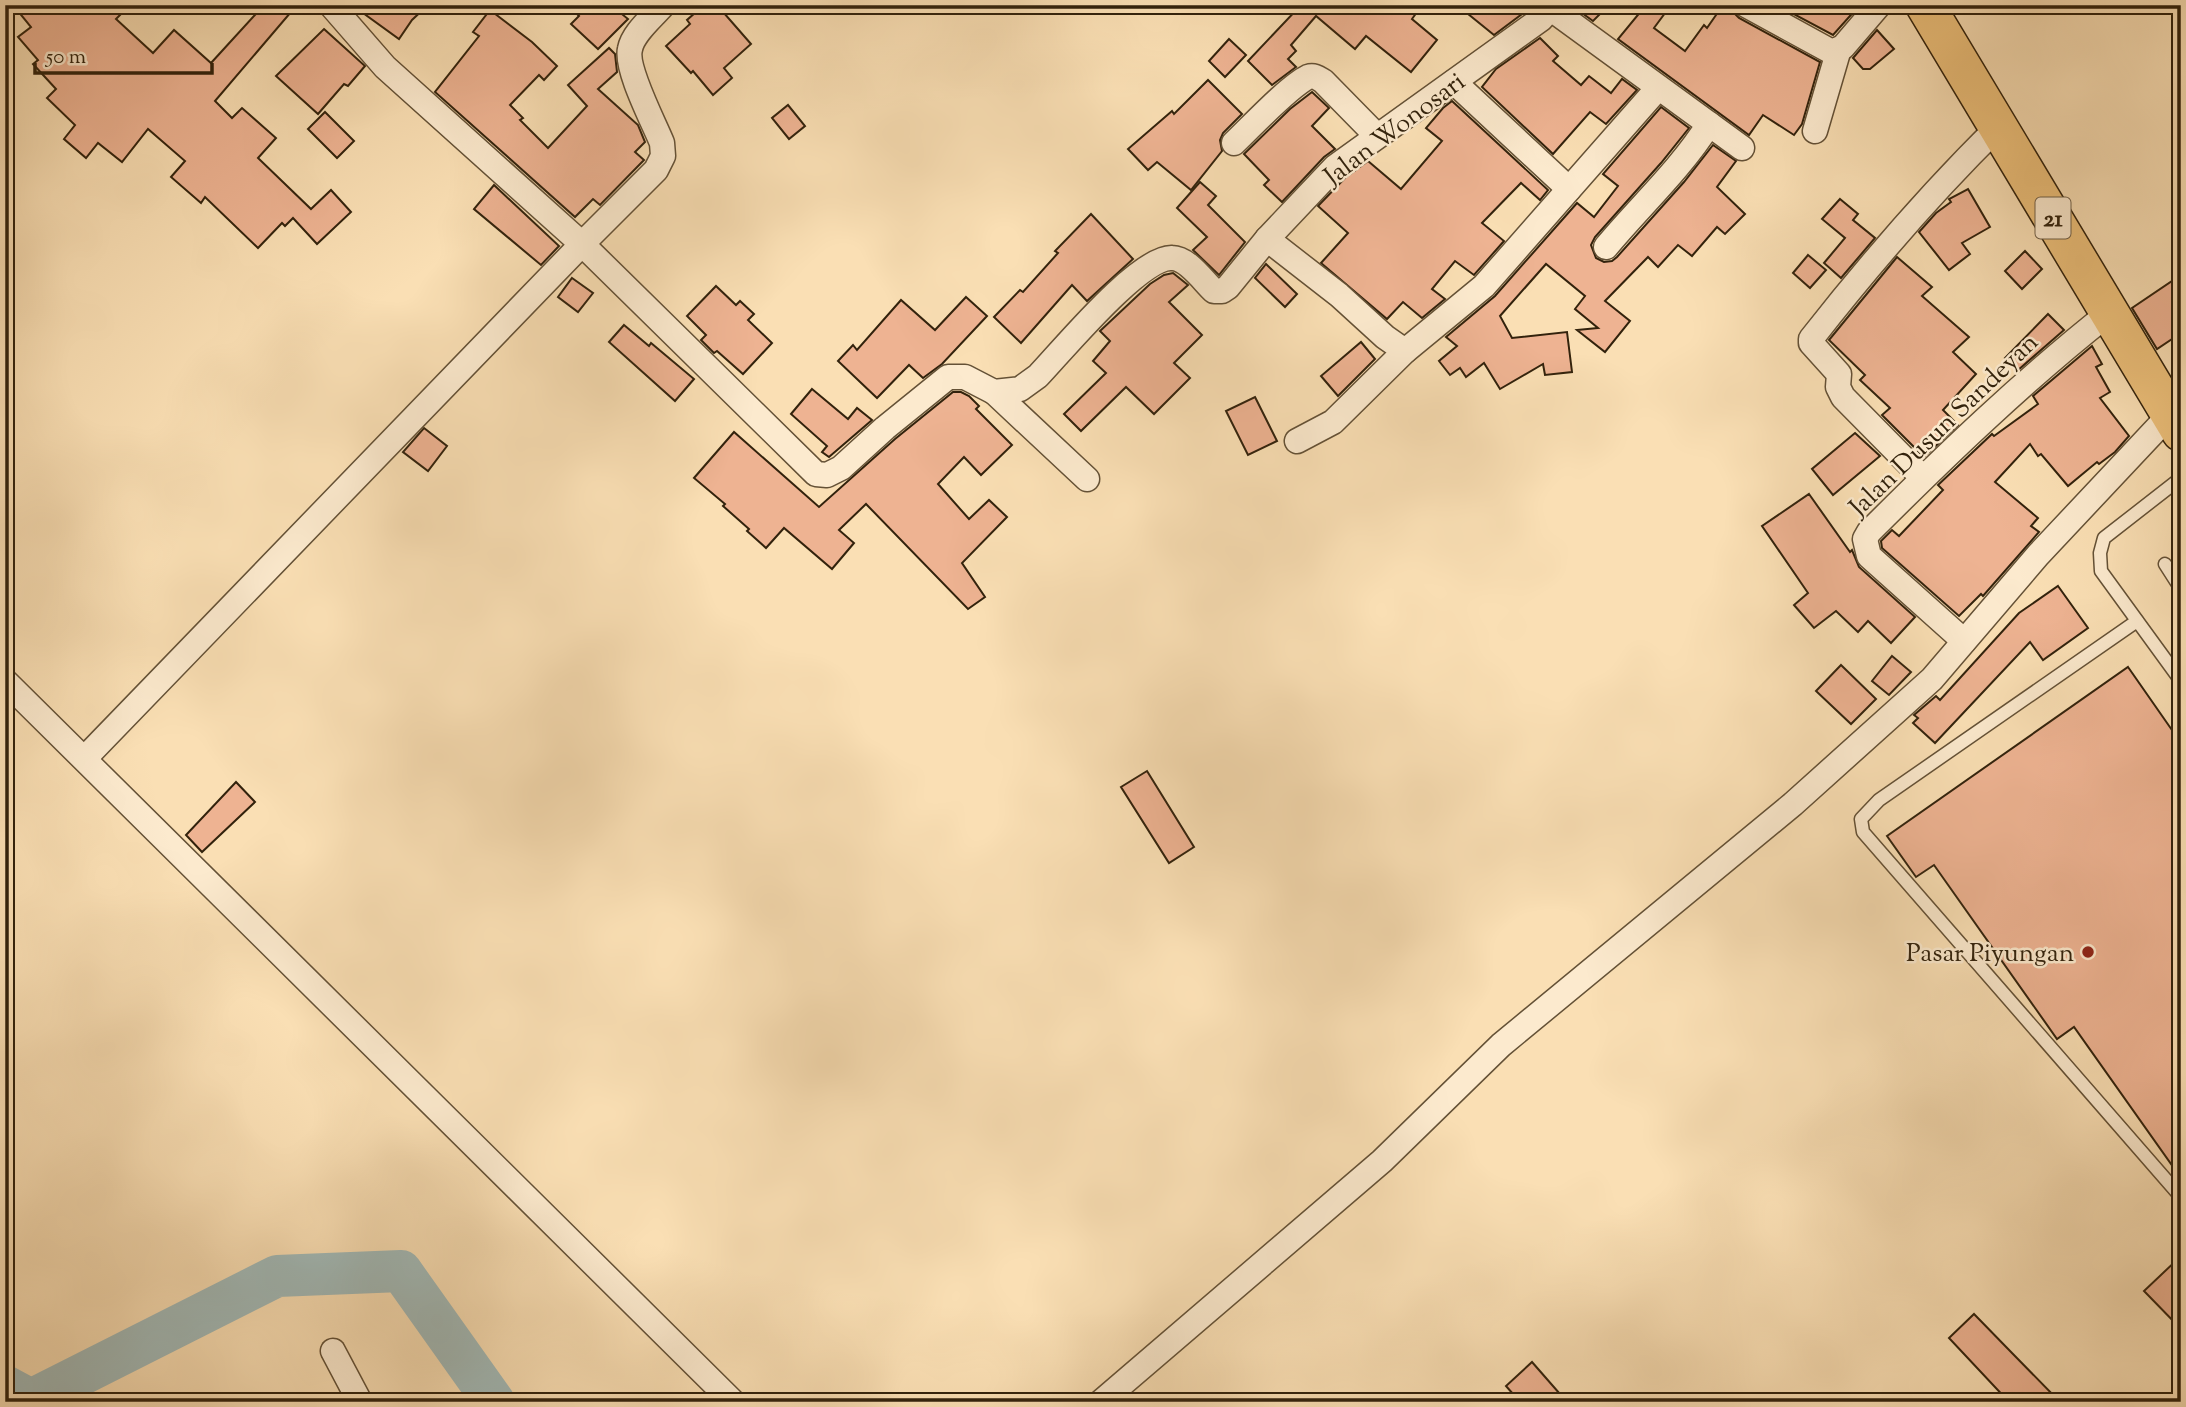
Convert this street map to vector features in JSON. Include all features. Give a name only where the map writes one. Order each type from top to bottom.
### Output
[{"type":"highway","name":"21","points":[[1925,5],[2109,313],[2177,417]]},
{"type":"street","points":[[331,5],[385,67],[582,244],[816,474],[827,475],[841,468],[948,377],[965,377],[994,392],[1087,479]]},
{"type":"street","points":[[85,758],[656,170],[663,156],[662,142],[631,68],[629,51],[633,40],[663,5]]},
{"type":"street","points":[[1746,5],[1832,52],[1853,37],[1879,5]]},
{"type":"street","points":[[1552,7],[1742,148]]},
{"type":"street","name":"Jalan Wonosari","points":[[994,392],[1020,389],[1038,376],[1134,275],[1158,261],[1172,258],[1183,261],[1214,291],[1228,287],[1267,239],[1335,167],[1541,19],[1552,7]]},
{"type":"street","points":[[1815,131],[1839,49]]},
{"type":"street","points":[[1234,143],[1309,76],[1323,81],[1377,136]]},
{"type":"street","points":[[1454,82],[1569,189]]},
{"type":"street","points":[[1297,441],[1333,422],[1405,351],[1484,286],[1658,88]]},
{"type":"street","points":[[1606,247],[1677,167],[1709,124]]},
{"type":"street","points":[[1923,478],[1843,397],[1839,387],[1839,374],[1811,343],[1811,339],[1860,276],[1953,172],[1998,127]]},
{"type":"street","points":[[1267,239],[1405,351]]},
{"type":"street","name":"Jalan Dusun Sandeyan","points":[[1964,641],[1869,556],[1865,546],[1869,532],[1923,478],[2071,342],[2109,313]]},
{"type":"street","points":[[1101,1402],[1382,1161],[1501,1045],[1793,804],[1932,679],[2038,555],[2177,417]]},
{"type":"street","points":[[5,681],[733,1402]]},
{"type":"street","points":[[333,1351],[360,1402]]},
{"type":"lane","points":[[2181,478],[2104,538],[2100,553],[2101,570],[2181,681]]},
{"type":"lane","points":[[2165,564],[2181,589]]},
{"type":"lane","points":[[2137,621],[1879,800],[1861,819],[1863,832],[2181,1197]]},
{"type":"building","points":[[13,5],[130,5],[116,19],[153,53],[174,30],[211,63],[264,5],[297,5],[215,101],[232,118],[242,108],[276,138],[258,158],[311,209],[331,190],[351,212],[317,244],[293,218],[285,226],[282,223],[258,248],[205,197],[201,203],[171,177],[185,161],[148,129],[122,162],[98,143],[86,158],[64,139],[75,125],[47,98],[56,89],[33,64],[38,60],[18,37],[31,27]]},
{"type":"building","points":[[352,5],[428,5],[412,20],[399,39]]},
{"type":"building","points":[[569,5],[632,5],[623,15],[628,19],[598,49],[571,24],[579,16]]},
{"type":"building","points":[[704,5],[717,5],[751,44],[724,68],[732,78],[713,95],[693,71],[691,73],[666,46],[690,24],[687,20]]},
{"type":"building","points":[[1301,5],[1422,5],[1412,19],[1437,40],[1411,72],[1366,36],[1355,49],[1316,16],[1291,45],[1296,51],[1288,59],[1296,67],[1272,85],[1248,61]]},
{"type":"building","points":[[1457,5],[1529,5],[1522,14],[1494,35]]},
{"type":"building","points":[[1571,5],[1609,5],[1593,21]]},
{"type":"building","points":[[1646,5],[1671,5],[1654,28],[1685,51],[1704,25],[1707,28],[1723,5],[1731,5],[1739,18],[1820,62],[1802,124],[1794,135],[1763,115],[1749,135],[1618,39]]},
{"type":"building","points":[[1777,5],[1856,5],[1858,7],[1833,35]]},
{"type":"building","points":[[490,10],[532,42],[557,66],[544,80],[539,75],[510,105],[523,118],[520,120],[548,148],[587,106],[568,85],[609,48],[615,54],[617,72],[598,89],[638,125],[645,142],[635,152],[644,160],[600,205],[593,199],[575,217],[435,92],[479,36],[473,32]]},
{"type":"building","points":[[324,29],[365,66],[348,86],[344,84],[318,114],[276,76]]},
{"type":"building","points":[[1877,30],[1894,49],[1870,69],[1863,69],[1853,58]]},
{"type":"building","points":[[1540,38],[1558,56],[1553,61],[1581,85],[1589,76],[1611,93],[1622,79],[1637,90],[1606,124],[1590,112],[1553,154],[1482,87],[1496,69]]},
{"type":"building","points":[[1229,39],[1246,55],[1225,77],[1209,61]]},
{"type":"building","points":[[1208,80],[1242,114],[1223,133],[1220,140],[1222,151],[1191,190],[1157,162],[1148,170],[1128,149],[1172,111],[1174,114]]},
{"type":"building","points":[[1312,92],[1329,108],[1312,126],[1335,149],[1324,157],[1282,202],[1264,185],[1269,180],[1244,154],[1290,109]]},
{"type":"building","points":[[1452,101],[1548,190],[1540,200],[1521,183],[1482,223],[1504,241],[1474,275],[1455,261],[1432,289],[1445,299],[1422,318],[1403,302],[1387,319],[1321,263],[1348,233],[1318,206],[1345,178],[1368,161],[1401,189],[1442,141],[1426,128]]},
{"type":"building","points":[[788,105],[805,126],[789,139],[772,118]]},
{"type":"building","points":[[1661,107],[1689,128],[1595,237],[1591,245],[1596,258],[1604,262],[1617,257],[1713,145],[1736,161],[1717,187],[1745,214],[1725,234],[1717,227],[1692,256],[1678,245],[1658,267],[1648,257],[1605,301],[1630,321],[1605,352],[1577,330],[1598,328],[1575,309],[1585,296],[1546,264],[1500,316],[1512,338],[1567,332],[1572,372],[1545,375],[1543,364],[1500,389],[1484,363],[1466,377],[1460,368],[1450,375],[1439,361],[1457,346],[1446,337],[1495,296],[1577,203],[1594,217],[1618,186],[1603,174]]},
{"type":"building","points":[[325,112],[354,141],[337,158],[308,129]]},
{"type":"building","points":[[1200,182],[1216,196],[1208,205],[1245,242],[1219,275],[1193,250],[1207,237],[1177,208]]},
{"type":"building","points":[[494,185],[559,246],[541,265],[474,209]]},
{"type":"building","points":[[1968,189],[1990,227],[1962,243],[1970,254],[1949,270],[1919,232],[1936,213],[1951,202],[1949,199]]},
{"type":"building","points":[[1840,199],[1858,214],[1853,220],[1875,238],[1841,278],[1824,263],[1845,238],[1822,219]]},
{"type":"building","points":[[1091,214],[1133,259],[1087,301],[1072,285],[1021,343],[994,317],[1020,290],[1023,292],[1058,253],[1055,251]]},
{"type":"building","points":[[2025,251],[2042,269],[2022,289],[2005,271]]},
{"type":"building","points":[[1808,255],[1826,270],[1810,288],[1793,273]]},
{"type":"building","points":[[1897,257],[1932,287],[1922,296],[1969,337],[1953,352],[1976,374],[1943,410],[1958,425],[1924,457],[1882,415],[1890,408],[1860,380],[1865,375],[1829,340]]},
{"type":"building","points":[[1266,264],[1297,294],[1285,307],[1255,278]]},
{"type":"building","points":[[1173,273],[1188,285],[1169,302],[1202,335],[1174,363],[1190,378],[1154,414],[1126,387],[1081,431],[1064,414],[1106,373],[1093,361],[1110,341],[1100,331],[1150,284]]},
{"type":"building","points":[[2181,275],[2181,333],[2157,349],[2132,308]]},
{"type":"building","points":[[572,278],[593,293],[578,312],[558,297]]},
{"type":"building","points":[[716,286],[736,305],[740,301],[754,314],[748,320],[772,343],[743,374],[701,340],[706,335],[687,316]]},
{"type":"building","points":[[966,297],[987,316],[942,364],[923,378],[909,365],[877,398],[838,361],[853,345],[857,350],[901,300],[935,330]]},
{"type":"building","points":[[2048,314],[2064,330],[2017,371],[2005,358]]},
{"type":"building","points":[[624,325],[649,346],[651,343],[694,379],[675,401],[609,342]]},
{"type":"building","points":[[1361,342],[1375,359],[1338,396],[1321,376]]},
{"type":"building","points":[[2092,346],[2102,364],[2096,367],[2110,392],[2100,398],[2129,436],[2115,452],[2099,464],[2097,462],[2068,486],[2041,454],[2038,456],[2030,444],[1995,482],[2038,518],[2031,526],[2039,532],[1983,596],[1981,594],[1959,616],[1882,548],[1881,541],[1892,530],[1899,536],[1943,490],[1938,485],[1992,434],[1994,436],[2038,404],[2033,396]]},
{"type":"building","points":[[812,389],[848,419],[857,408],[872,420],[829,457],[822,452],[827,446],[791,414]]},
{"type":"building","points":[[953,392],[969,396],[979,406],[976,409],[1012,445],[981,475],[964,457],[938,484],[969,519],[989,500],[1007,517],[962,563],[985,597],[968,609],[866,504],[839,530],[854,543],[832,569],[784,528],[766,548],[723,506],[725,504],[694,478],[734,432],[819,507],[895,439]]},
{"type":"building","points":[[1255,397],[1277,441],[1248,455],[1226,411]]},
{"type":"building","points":[[424,428],[447,446],[428,471],[403,452]]},
{"type":"building","points":[[1855,433],[1880,456],[1833,495],[1812,469]]},
{"type":"building","points":[[1809,494],[1850,552],[1852,550],[1859,567],[1915,617],[1891,643],[1868,621],[1858,632],[1836,611],[1814,628],[1794,605],[1808,593],[1762,526]]},
{"type":"building","points":[[2058,586],[2088,628],[2043,660],[2030,642],[1935,743],[1913,723],[1918,718],[1914,715],[1936,696],[1940,700],[2019,613]]},
{"type":"building","points":[[1892,656],[1911,672],[1889,695],[1872,681]]},
{"type":"building","points":[[1841,665],[1876,699],[1851,724],[1816,691]]},
{"type":"building","name":"Pasar Piyungan","points":[[2128,667],[2181,743],[2181,1178],[2074,1027],[2057,1039],[1934,865],[1916,877],[1887,836]]},
{"type":"building","points":[[1147,771],[1194,847],[1169,863],[1121,787]]},
{"type":"building","points":[[236,782],[255,802],[202,852],[186,835]]},
{"type":"building","points":[[2181,1256],[2181,1329],[2144,1291]]},
{"type":"building","points":[[1974,1314],[2060,1402],[2009,1402],[1949,1338]]},
{"type":"building","points":[[1532,1362],[1567,1402],[1520,1402],[1506,1386]]},
{"type":"waterway","points":[[5,1386],[31,1400],[277,1276],[401,1271],[494,1402]]},
{"type":"place","name":"Pasar Piyungan","points":[[2088,952]]}]
